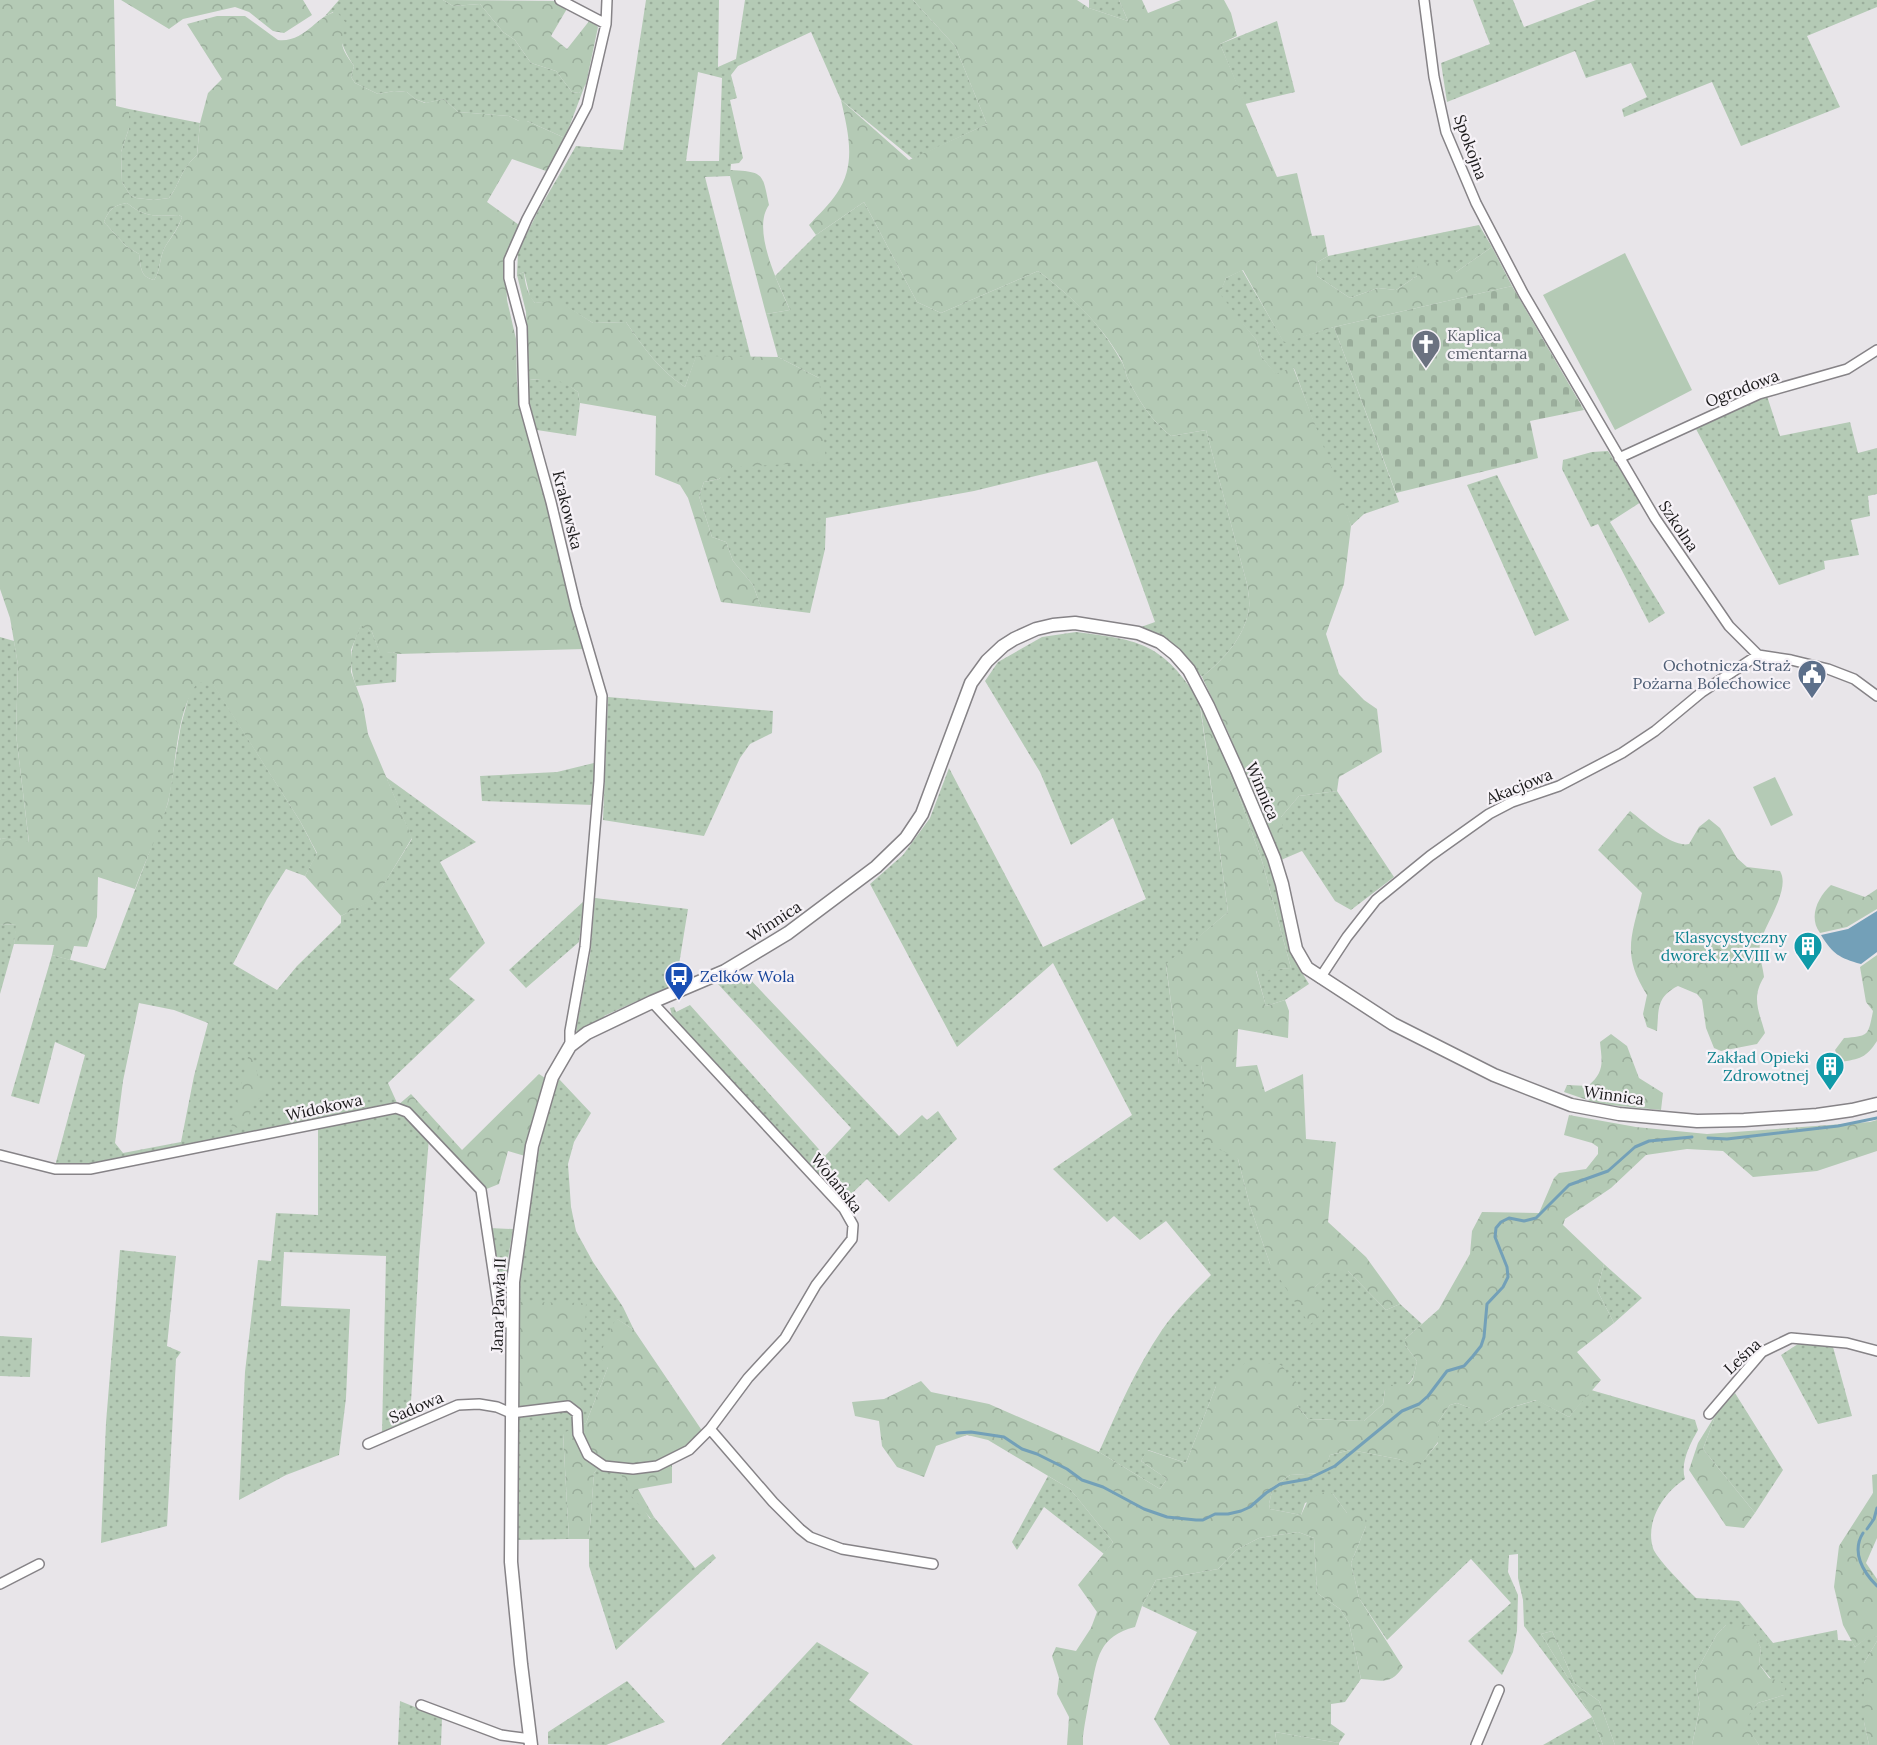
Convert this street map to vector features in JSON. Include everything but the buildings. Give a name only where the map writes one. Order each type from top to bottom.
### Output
[{"type":"street","points":[[560,0],[606,24]]},
{"type":"street","name":"Krakowska","points":[[570,1046],[570,1031],[586,936],[599,781],[602,696],[576,607],[524,404],[522,327],[509,278],[509,260],[527,219],[588,106],[606,24],[607,0]]},
{"type":"street","name":"Spokojna","points":[[1424,0],[1434,77],[1446,132],[1476,203],[1523,293]]},
{"type":"street","name":"Szkolna","points":[[1523,293],[1655,518],[1729,626],[1758,655]]},
{"type":"street","name":"Ogrodowa","points":[[1619,458],[1759,394],[1847,369],[1877,350]]},
{"type":"street","name":"Winnica","points":[[725,971],[788,933],[876,867],[906,838],[922,814],[971,683],[987,661],[1003,646],[1036,629],[1075,623],[1107,627],[1150,637],[1175,654],[1189,670],[1223,738],[1274,858],[1296,949],[1307,968],[1393,1024],[1494,1075],[1571,1105],[1619,1114],[1702,1121],[1744,1120],[1816,1115],[1877,1104]]},
{"type":"street","points":[[1758,655],[1828,669],[1854,679],[1877,696]]},
{"type":"street","name":"Akacjowa","points":[[1320,978],[1347,937],[1376,900],[1430,856],[1489,814],[1512,802],[1559,786],[1622,753],[1655,731],[1702,692],[1758,655]]},
{"type":"street","name":"Jana Pawła II","points":[[531,1742],[512,1562],[511,1413],[513,1282],[532,1146],[552,1077],[570,1046],[587,1033],[725,971]]},
{"type":"street","name":"Wolańska","points":[[511,1413],[568,1406],[577,1413],[578,1434],[588,1455],[604,1466],[633,1469],[657,1466],[689,1450],[710,1429],[748,1378],[784,1338],[816,1285],[852,1239],[853,1225],[844,1209],[652,1002]]},
{"type":"street","name":"Widokowa","points":[[0,1155],[55,1169],[90,1169],[396,1108],[407,1112],[481,1190],[498,1304],[504,1322],[513,1324]]},
{"type":"street","name":"Leśna","points":[[1708,1414],[1762,1352],[1791,1338],[1847,1343],[1877,1351]]},
{"type":"street","name":"Sadowa","points":[[368,1444],[458,1405],[479,1404],[497,1407],[511,1413]]},
{"type":"street","points":[[710,1429],[785,1515],[810,1537],[843,1549],[933,1564]]},
{"type":"street","points":[[0,1584],[39,1564]]},
{"type":"street","points":[[1476,1745],[1498,1690]]},
{"type":"street","points":[[421,1706],[501,1735],[531,1742]]},
{"type":"green space","points":[[0,0],[114,0],[116,106],[129,109],[129,128],[121,152],[122,182],[130,195],[136,198],[154,200],[169,198],[187,166],[197,155],[200,123],[208,93],[222,79],[187,24],[217,16],[245,16],[278,40],[288,40],[304,33],[324,17],[337,12],[346,23],[342,46],[354,66],[351,77],[355,83],[378,94],[394,91],[407,92],[415,99],[425,103],[444,99],[458,112],[509,116],[519,121],[527,121],[565,138],[549,172],[512,159],[487,202],[519,225],[505,256],[507,300],[516,339],[517,384],[585,649],[380,654],[372,632],[361,625],[351,650],[351,672],[363,705],[368,734],[412,838],[375,899],[341,916],[305,876],[317,853],[300,821],[212,683],[198,682],[190,695],[181,724],[165,813],[135,889],[98,877],[97,917],[87,947],[74,946],[70,960],[52,955],[54,945],[14,944],[16,924],[0,925],[0,840],[1,838],[29,842],[16,734],[18,665],[10,618],[0,589]],"holes":[[[127,203],[146,214],[182,217],[163,251],[154,280],[144,274],[139,254],[126,246],[104,222],[110,211],[118,205]]]},
{"type":"green space","points":[[121,0],[303,0],[312,15],[284,33],[273,31],[249,12],[235,7],[183,19],[169,29]]},
{"type":"green space","points":[[339,0],[443,0],[453,6],[480,4],[503,32],[515,40],[531,63],[556,71],[572,92],[579,93],[585,85],[565,138],[527,121],[519,121],[509,116],[458,112],[444,99],[426,103],[415,99],[407,92],[394,91],[378,94],[355,83],[351,77],[354,66],[343,47],[333,12],[325,16]]},
{"type":"green space","points":[[443,0],[555,1],[568,7],[551,36],[567,49],[590,20],[598,27],[586,84],[579,93],[572,92],[556,71],[531,63],[515,40],[503,32],[480,4],[453,6]]},
{"type":"green space","points":[[646,0],[719,0],[718,67],[736,59],[745,0],[913,0],[955,46],[987,124],[913,159],[841,100],[811,32],[738,66],[731,75],[737,98],[730,100],[743,158],[739,163],[731,164],[730,176],[705,177],[751,358],[696,357],[685,387],[659,366],[626,322],[593,323],[557,301],[535,303],[530,297],[524,272],[517,275],[518,252],[537,213],[576,146],[623,150]],"holes":[[[698,72],[722,78],[719,161],[686,161]]]},
{"type":"green space","points":[[913,0],[1077,0],[1089,8],[1128,21],[1119,0],[1142,0],[1148,13],[1181,0],[1224,0],[1231,13],[1237,36],[1220,44],[1277,177],[1297,173],[1312,236],[1324,235],[1328,256],[1316,263],[1317,276],[1350,298],[1378,288],[1396,290],[1417,276],[1418,265],[1439,262],[1456,272],[1492,247],[1512,286],[1334,327],[1284,343],[1243,270],[1226,278],[1220,294],[1257,341],[1261,356],[1276,374],[1293,367],[1339,487],[1351,526],[1344,584],[1326,634],[1339,674],[1364,700],[1377,709],[1382,752],[1339,777],[1337,791],[1299,796],[1281,817],[1284,839],[1271,841],[1229,734],[1202,677],[1218,663],[1238,638],[1247,619],[1249,605],[1247,584],[1206,430],[1171,436],[1164,430],[1140,401],[1127,377],[1121,359],[1104,333],[1073,301],[1038,271],[941,313],[917,302],[864,202],[816,235],[809,225],[834,197],[847,171],[849,148],[841,100],[909,160],[987,124],[955,46]]},
{"type":"green space","points":[[1089,0],[1119,0],[1128,21],[1089,8]]},
{"type":"green space","points":[[1473,0],[1513,0],[1524,27],[1596,0],[1877,0],[1877,7],[1807,36],[1840,107],[1741,146],[1712,82],[1624,117],[1622,109],[1647,97],[1631,63],[1586,78],[1575,51],[1447,102],[1441,63],[1490,44]]},
{"type":"green space","points":[[1277,21],[1295,92],[1245,104],[1220,44]]},
{"type":"green space","points":[[129,109],[200,123],[197,155],[187,166],[169,198],[154,200],[136,198],[130,195],[122,182],[121,152],[129,128]]},
{"type":"green space","points":[[730,170],[750,172],[760,176],[763,180],[769,205],[764,216],[765,243],[790,310],[766,314]]},
{"type":"green space","points":[[864,202],[917,302],[941,313],[1038,271],[1062,290],[1094,321],[1112,345],[1140,401],[1164,430],[1171,436],[1206,430],[1247,584],[1249,605],[1247,619],[1238,638],[1218,663],[1202,677],[1179,648],[1141,627],[1155,622],[1097,461],[974,491],[826,518],[825,549],[810,613],[761,607],[753,585],[733,561],[726,542],[712,537],[699,496],[704,482],[719,479],[819,378],[778,357],[766,314],[790,310],[775,276],[816,235]]},
{"type":"green space","points":[[127,203],[146,214],[182,217],[163,251],[154,280],[144,274],[139,254],[126,246],[104,222],[112,209]]},
{"type":"green space","points":[[1479,225],[1492,247],[1456,272],[1417,276],[1396,290],[1378,288],[1350,298],[1317,276],[1316,263],[1328,256]]},
{"type":"green space","points":[[1625,253],[1692,390],[1615,430],[1543,295]]},
{"type":"green space","points":[[1242,270],[1284,342],[1334,327],[1399,502],[1364,514],[1351,526],[1294,368],[1276,375],[1261,356],[1257,341],[1219,295],[1226,278]]},
{"type":"green space","points":[[524,272],[527,288],[535,303],[557,300],[593,323],[626,322],[659,366],[685,387],[696,356],[778,357],[819,378],[826,462],[732,467],[732,470],[719,479],[704,482],[699,496],[712,537],[726,542],[733,561],[753,585],[761,607],[721,602],[688,498],[680,485],[655,475],[656,416],[580,403],[578,392],[565,384],[550,379],[529,380],[526,312],[517,275]]},
{"type":"green space","points":[[1512,286],[1584,410],[1530,421],[1538,458],[1396,493],[1334,327]]},
{"type":"green space","points":[[553,378],[564,382],[578,392],[580,403],[576,436],[537,430],[528,405],[529,380]]},
{"type":"green space","points":[[1767,396],[1780,436],[1850,422],[1858,453],[1877,448],[1877,494],[1868,496],[1870,516],[1851,520],[1859,555],[1824,561],[1825,569],[1779,585],[1696,429]]},
{"type":"green space","points":[[1608,451],[1641,502],[1610,522],[1665,613],[1649,623],[1598,524],[1591,527],[1562,469],[1563,460],[1592,452]]},
{"type":"green space","points":[[1497,475],[1569,620],[1535,636],[1467,485]]},
{"type":"green space","points":[[361,624],[372,632],[380,653],[397,654],[396,682],[356,686],[351,654]]},
{"type":"green space","points":[[1076,632],[1118,638],[1149,648],[1162,656],[1174,668],[1200,702],[1265,848],[1280,891],[1289,943],[1298,966],[1309,984],[1285,1000],[1266,1006],[1256,970],[1291,968],[1262,861],[1238,793],[1200,705],[1228,912],[1166,965],[1179,1064],[1201,1064],[1204,1083],[1238,1159],[1250,1206],[1270,1264],[1314,1288],[1332,1271],[1348,1271],[1386,1310],[1400,1304],[1422,1324],[1405,1339],[1405,1345],[1417,1361],[1411,1380],[1405,1385],[1385,1390],[1383,1404],[1364,1421],[1308,1419],[1297,1405],[1216,1386],[1186,1463],[1148,1450],[1141,1461],[1167,1479],[1160,1489],[1099,1452],[1153,1344],[1173,1315],[1211,1275],[1166,1221],[1140,1240],[1114,1216],[1107,1222],[1053,1169],[1132,1115],[1053,963],[957,1047],[870,884],[903,855],[930,818],[949,768],[1043,947],[1146,899],[1113,818],[1071,845],[1040,772],[985,681],[998,662],[1042,637]]},
{"type":"green space","points":[[0,637],[14,641],[18,665],[16,734],[29,843],[1,838],[0,840]]},
{"type":"green space","points":[[197,682],[212,682],[300,821],[317,854],[305,876],[286,869],[267,899],[233,964],[277,990],[297,966],[341,923],[341,916],[375,898],[412,839],[386,777],[476,842],[440,862],[485,943],[449,979],[475,1000],[388,1083],[398,1105],[77,1166],[55,1166],[85,1055],[55,1042],[39,1104],[11,1096],[52,955],[105,969],[168,803],[181,725],[190,692]],"holes":[[[139,1003],[174,1010],[208,1023],[194,1076],[181,1142],[123,1153],[115,1143],[123,1081]]]},
{"type":"green space","points":[[608,697],[773,711],[772,733],[750,744],[740,758],[704,836],[603,820]]},
{"type":"green space","points":[[1200,702],[1238,793],[1262,861],[1291,968],[1256,971],[1266,1006],[1285,1000],[1289,1011],[1288,1038],[1238,1029],[1236,1067],[1257,1065],[1265,1092],[1303,1074],[1306,1139],[1336,1142],[1328,1222],[1366,1257],[1400,1304],[1386,1310],[1348,1271],[1333,1271],[1314,1288],[1323,1311],[1310,1325],[1270,1264],[1250,1206],[1238,1159],[1203,1140],[1204,1083],[1201,1065],[1179,1064],[1166,964],[1228,912]]},
{"type":"green space","points":[[598,762],[594,805],[482,801],[480,776],[557,772]]},
{"type":"green space","points":[[1775,777],[1793,815],[1771,826],[1753,787]]},
{"type":"green space","points":[[1337,791],[1394,877],[1351,910],[1335,901],[1302,851],[1281,860],[1271,841],[1281,817],[1299,796]]},
{"type":"green space","points":[[1630,811],[1658,833],[1682,844],[1689,844],[1699,827],[1709,819],[1720,828],[1737,858],[1747,867],[1780,871],[1783,878],[1780,897],[1760,943],[1764,977],[1758,992],[1757,1005],[1765,1033],[1757,1044],[1721,1051],[1714,1048],[1706,1028],[1702,1000],[1697,994],[1678,986],[1662,999],[1657,1031],[1647,1027],[1643,1014],[1647,995],[1639,981],[1631,956],[1632,933],[1642,893],[1598,850]]},
{"type":"green space","points":[[1831,885],[1865,897],[1877,889],[1877,909],[1847,927],[1820,933],[1816,927],[1816,908],[1822,895]]},
{"type":"green space","points":[[595,898],[688,909],[675,989],[639,1004],[637,1001],[604,1016],[606,1019],[578,1034],[576,1030],[590,955]]},
{"type":"green space","points":[[584,901],[579,942],[526,988],[509,970]]},
{"type":"green space","points":[[17,924],[14,944],[0,994],[0,925]]},
{"type":"green space","points":[[1877,955],[1877,1041],[1862,1057],[1840,1062],[1835,1050],[1844,1038],[1863,1035],[1870,1025],[1873,1011],[1866,1002],[1860,967]]},
{"type":"green space","points":[[743,972],[899,1136],[922,1115],[927,1120],[938,1111],[957,1139],[889,1202],[867,1179],[842,1203],[673,1019],[670,1008],[674,1007],[676,1012],[690,1005],[825,1156],[851,1128],[718,984]]},
{"type":"green space","points":[[1611,1034],[1627,1046],[1639,1078],[1663,1093],[1661,1110],[1599,1104],[1564,1092],[1567,1085],[1588,1086],[1593,1081],[1601,1066],[1600,1042]]},
{"type":"green space","points":[[248,1057],[252,1057],[260,1082],[267,1080],[273,1086],[255,1102],[243,1127],[231,1128]]},
{"type":"green space","points":[[539,1074],[545,1078],[525,1156],[508,1151],[499,1184],[484,1190],[398,1105],[411,1094],[462,1150]]},
{"type":"green space","points":[[559,1079],[591,1113],[574,1142],[568,1164],[571,1207],[576,1231],[593,1262],[623,1307],[634,1330],[617,1319],[608,1367],[586,1423],[563,1434],[569,1539],[517,1540],[518,1272],[545,1120]]},
{"type":"green space","points":[[387,1111],[404,1113],[429,1138],[419,1258],[410,1420],[382,1433],[386,1256],[284,1252],[281,1306],[350,1309],[346,1398],[339,1455],[286,1475],[239,1500],[245,1372],[258,1260],[271,1261],[276,1213],[318,1215],[318,1127]]},
{"type":"green space","points":[[1569,1115],[1636,1127],[1707,1134],[1877,1120],[1877,1151],[1817,1171],[1753,1177],[1723,1151],[1687,1149],[1646,1155],[1611,1188],[1565,1219],[1563,1225],[1604,1264],[1597,1290],[1614,1323],[1577,1352],[1601,1380],[1569,1417],[1536,1400],[1513,1407],[1485,1423],[1474,1424],[1470,1408],[1457,1403],[1450,1405],[1438,1422],[1438,1442],[1419,1467],[1398,1459],[1351,1450],[1330,1455],[1324,1473],[1290,1475],[1273,1487],[1270,1509],[1301,1515],[1309,1498],[1326,1492],[1333,1494],[1347,1513],[1364,1510],[1366,1526],[1351,1563],[1359,1598],[1403,1667],[1394,1677],[1380,1681],[1361,1679],[1349,1623],[1340,1609],[1317,1593],[1314,1538],[1298,1532],[1259,1538],[1236,1550],[1218,1569],[1156,1580],[1142,1606],[1135,1627],[1114,1636],[1102,1650],[1093,1678],[1083,1745],[1067,1745],[1069,1717],[1057,1694],[1059,1678],[1052,1656],[1056,1647],[1076,1651],[1091,1628],[1097,1612],[1078,1585],[1113,1542],[1070,1489],[988,1440],[967,1435],[936,1446],[924,1477],[897,1467],[882,1446],[879,1421],[855,1416],[852,1402],[884,1399],[921,1381],[931,1392],[989,1404],[1099,1452],[1160,1489],[1167,1479],[1141,1461],[1147,1450],[1186,1463],[1216,1386],[1248,1361],[1281,1365],[1305,1392],[1297,1405],[1308,1419],[1364,1421],[1383,1404],[1385,1390],[1389,1385],[1409,1384],[1413,1379],[1417,1361],[1405,1345],[1405,1339],[1439,1309],[1470,1254],[1472,1231],[1482,1212],[1539,1213],[1554,1178],[1559,1173],[1586,1169],[1598,1154],[1598,1147],[1592,1143],[1564,1135]]},
{"type":"green space","points":[[489,1228],[513,1229],[508,1259],[509,1320],[505,1320]]},
{"type":"green space","points":[[120,1250],[176,1256],[167,1346],[181,1352],[176,1359],[167,1526],[101,1543],[106,1423]]},
{"type":"green space","points":[[1604,1264],[1642,1298],[1614,1323],[1597,1290]]},
{"type":"green space","points":[[518,1302],[586,1303],[582,1414],[567,1402],[518,1409]]},
{"type":"green space","points":[[616,1318],[634,1330],[705,1435],[672,1459],[672,1483],[638,1489],[654,1517],[651,1519],[628,1492],[619,1469],[598,1468],[594,1473],[589,1539],[569,1539],[563,1433],[586,1423],[608,1367],[599,1356]]},
{"type":"green space","points":[[0,1336],[32,1338],[30,1377],[0,1376]]},
{"type":"green space","points":[[1798,1344],[1833,1347],[1852,1416],[1818,1424],[1781,1355]]},
{"type":"green space","points":[[1591,1390],[1695,1420],[1698,1430],[1685,1460],[1685,1479],[1663,1500],[1654,1518],[1651,1538],[1653,1548],[1659,1558],[1696,1598],[1739,1601],[1773,1643],[1837,1630],[1838,1640],[1852,1641],[1855,1647],[1871,1634],[1877,1637],[1864,1663],[1864,1722],[1869,1745],[1759,1745],[1743,1721],[1758,1703],[1784,1695],[1759,1664],[1761,1648],[1748,1625],[1726,1625],[1717,1634],[1695,1674],[1700,1707],[1692,1745],[1615,1745],[1599,1701],[1575,1684],[1552,1631],[1541,1634],[1592,1717],[1524,1626],[1523,1600],[1518,1578],[1518,1554],[1509,1555],[1508,1572],[1518,1595],[1517,1631],[1513,1652],[1502,1675],[1468,1641],[1511,1603],[1471,1559],[1387,1640],[1359,1598],[1351,1563],[1366,1526],[1347,1513],[1333,1494],[1305,1503],[1301,1515],[1270,1509],[1273,1487],[1290,1475],[1323,1473],[1330,1455],[1351,1450],[1398,1459],[1419,1466],[1438,1443],[1438,1422],[1450,1405],[1457,1403],[1470,1408],[1485,1423],[1513,1407],[1537,1400],[1569,1417]]},
{"type":"green space","points":[[1735,1393],[1783,1470],[1755,1513],[1703,1449],[1716,1414]]},
{"type":"green space","points":[[1716,1414],[1703,1449],[1755,1513],[1744,1528],[1726,1526],[1689,1470],[1698,1443]]},
{"type":"green space","points":[[598,1468],[619,1469],[650,1519],[654,1517],[695,1568],[713,1554],[716,1558],[616,1650],[589,1566],[594,1473]]},
{"type":"green space","points":[[1877,1474],[1877,1538],[1866,1563],[1877,1579],[1877,1637],[1871,1635],[1855,1647],[1843,1625],[1834,1587],[1839,1546],[1873,1493],[1872,1475]]},
{"type":"green space","points":[[1048,1476],[1070,1489],[1113,1542],[1104,1554],[1044,1507],[1017,1550],[1012,1542]]},
{"type":"green space","points":[[1298,1532],[1314,1538],[1317,1593],[1340,1609],[1349,1623],[1361,1679],[1345,1702],[1331,1704],[1331,1724],[1345,1734],[1339,1743],[1275,1732],[1277,1745],[1170,1745],[1154,1719],[1197,1632],[1142,1606],[1156,1580],[1218,1569],[1236,1550],[1259,1538]]},
{"type":"green space","points":[[1726,1625],[1749,1625],[1761,1648],[1759,1664],[1769,1678],[1786,1683],[1784,1695],[1758,1703],[1744,1721],[1759,1745],[1692,1745],[1700,1707],[1695,1674],[1717,1634]]},
{"type":"green space","points":[[1552,1631],[1575,1684],[1599,1701],[1615,1745],[1603,1745],[1592,1717],[1541,1634]]},
{"type":"green space","points":[[1877,1641],[1877,1745],[1869,1745],[1864,1722],[1864,1663]]},
{"type":"green space","points":[[817,1642],[869,1673],[849,1700],[913,1745],[721,1745]]},
{"type":"green space","points":[[627,1681],[665,1722],[606,1745],[548,1744],[548,1732]]},
{"type":"green space","points":[[400,1701],[442,1718],[441,1745],[398,1745]]},
{"type":"green space","points":[[1592,1717],[1603,1745],[1543,1745]]},
{"type":"green space","points":[[1275,1732],[1339,1743],[1339,1745],[1277,1745]]},
{"type":"water","points":[[1877,911],[1877,952],[1861,964],[1837,954],[1821,935],[1848,929]]},
{"type":"waterway","points":[[1708,1138],[1727,1139],[1838,1126],[1877,1118]]},
{"type":"waterway","points":[[957,1433],[971,1432],[1004,1437],[1022,1449],[1067,1469],[1082,1480],[1103,1487],[1144,1509],[1167,1517],[1203,1520],[1215,1514],[1241,1511],[1250,1507],[1280,1484],[1308,1479],[1335,1466],[1402,1411],[1419,1404],[1447,1371],[1464,1366],[1473,1356],[1481,1346],[1484,1337],[1487,1304],[1503,1287],[1508,1277],[1507,1267],[1495,1237],[1496,1228],[1501,1222],[1509,1218],[1524,1221],[1536,1218],[1569,1185],[1608,1171],[1635,1147],[1649,1141],[1692,1137]]},
{"type":"waterway","points":[[1867,1529],[1874,1519],[1877,1508]]},
{"type":"waterway","points":[[1863,1533],[1858,1554],[1863,1568],[1877,1586]]},
{"type":"place","name":"Kaplica cmentarna","points":[[1426,370]]},
{"type":"place","name":"Ochotnicza Straż Pożarna Bolechowice","points":[[1812,700]]},
{"type":"place","name":"Klasycystyczny dworek z XVIII w","points":[[1808,972]]},
{"type":"place","name":"Zelków Wola","points":[[679,1002]]},
{"type":"place","name":"Zakład Opieki Zdrowotnej","points":[[1830,1092]]}]
